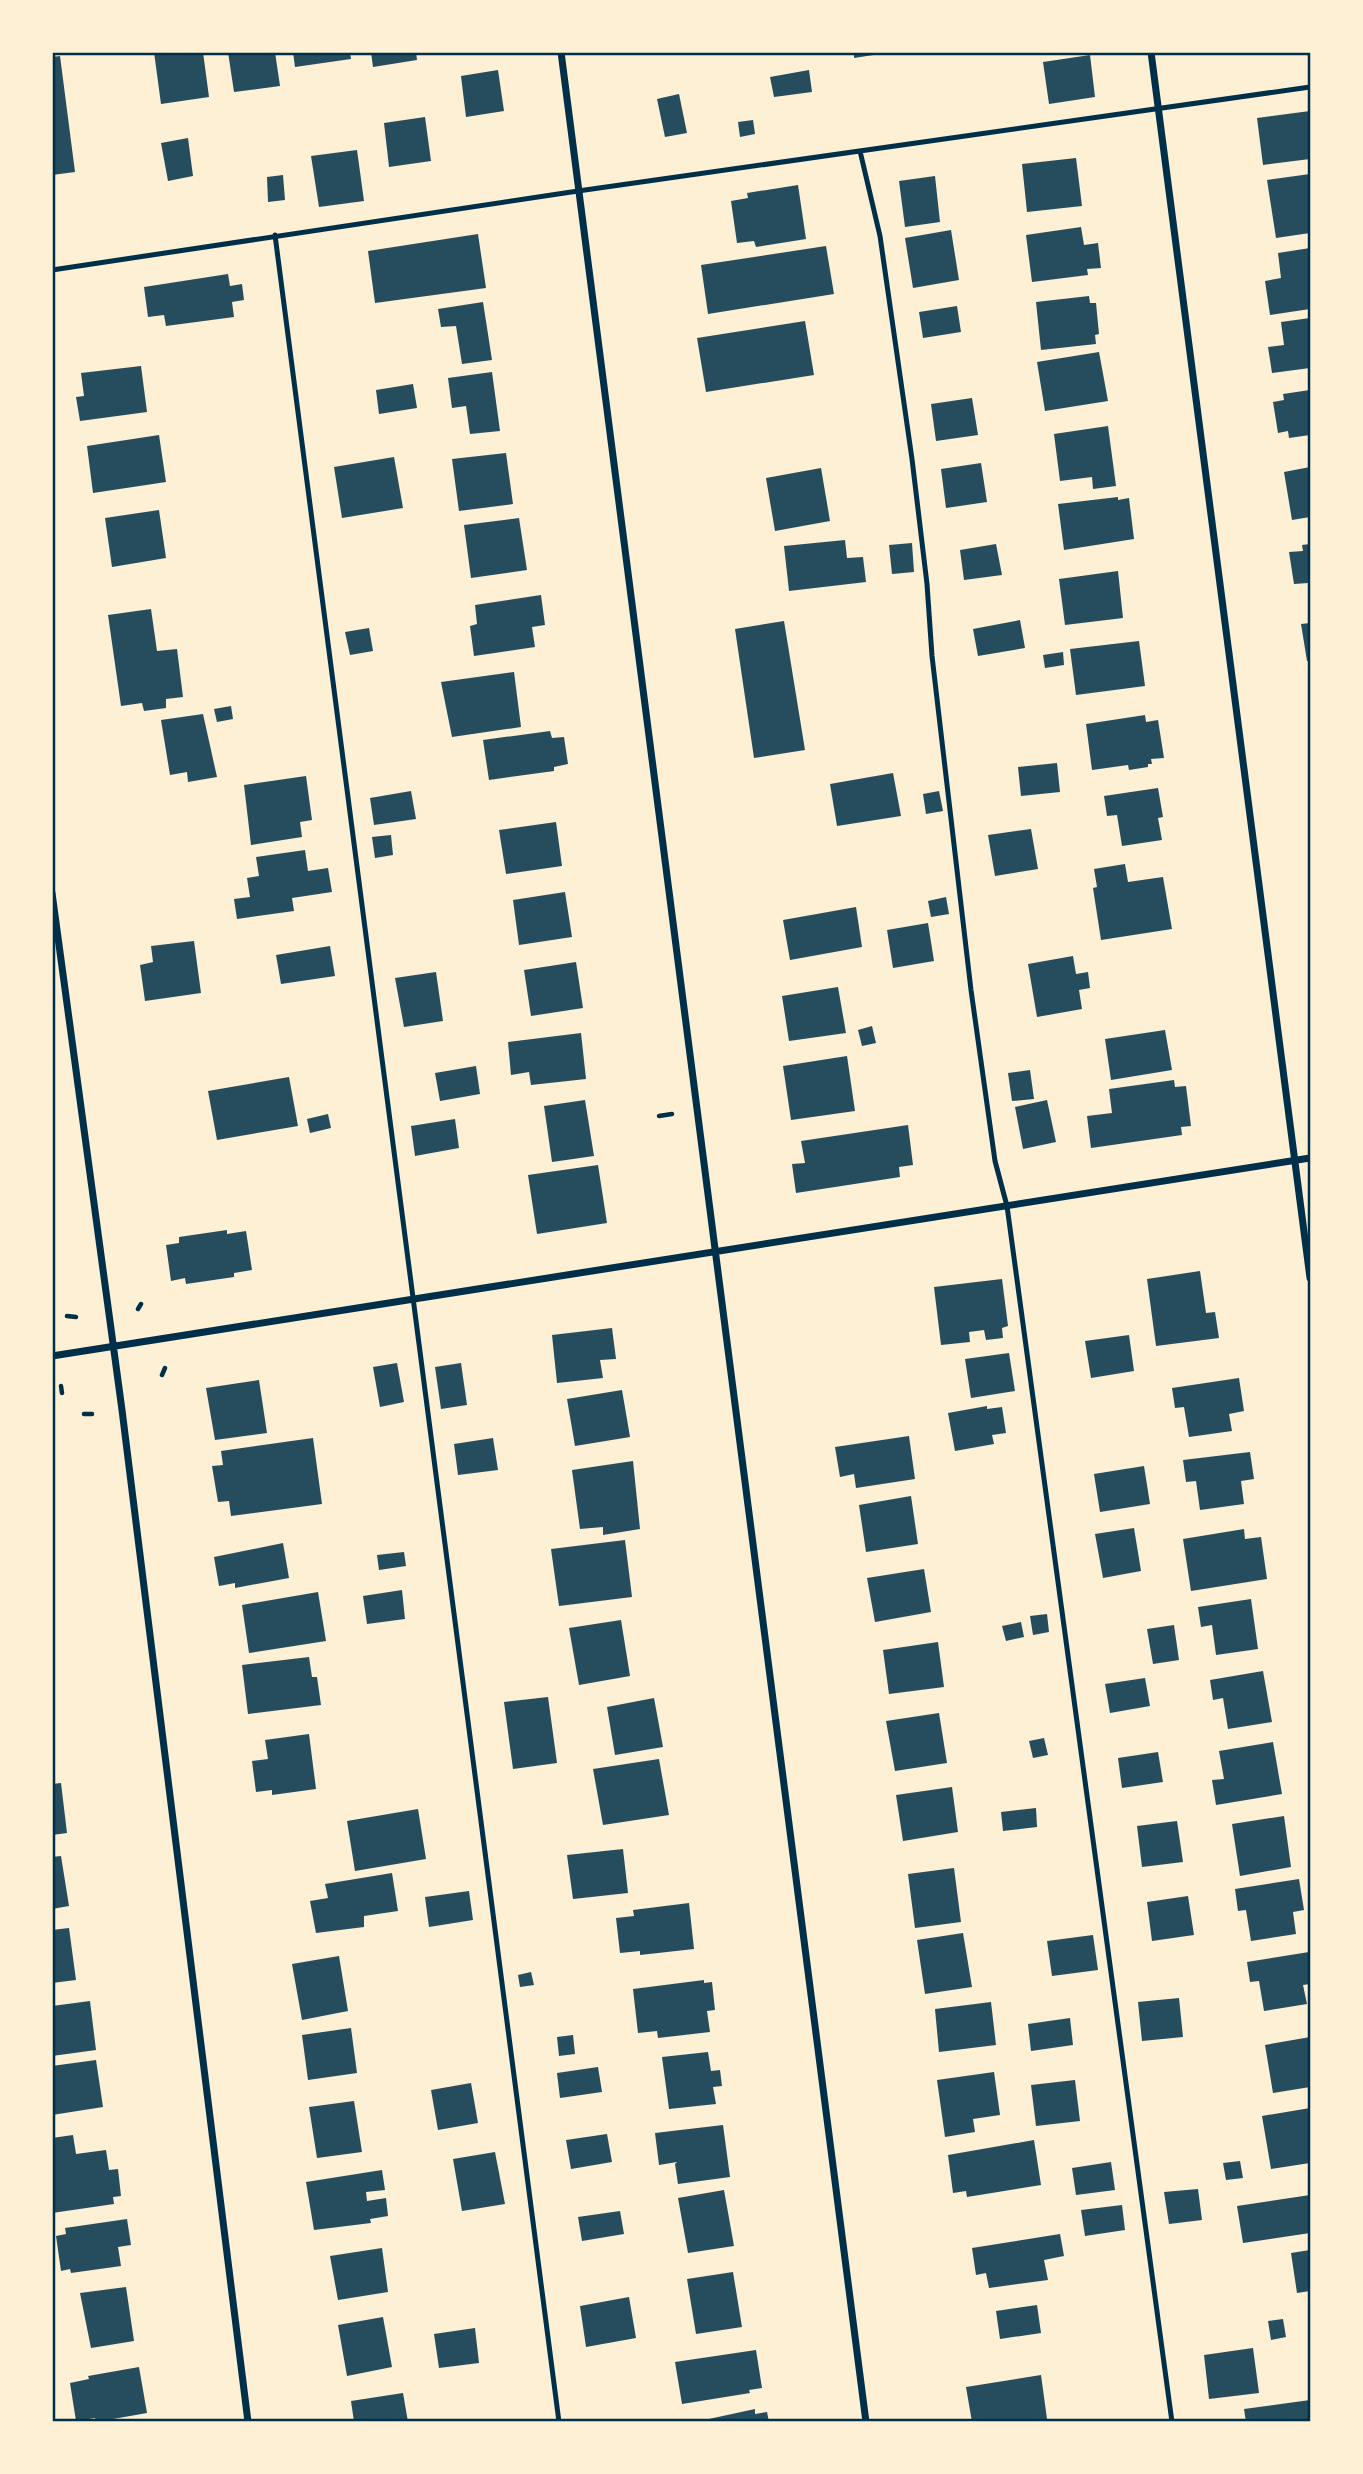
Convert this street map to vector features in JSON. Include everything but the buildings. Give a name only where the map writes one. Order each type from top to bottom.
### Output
[{"type":"street","points":[[561,52],[713,1253],[866,2421]]},
{"type":"street","points":[[1151,52],[1311,1278]]},
{"type":"street","points":[[52,893],[114,1347],[248,2421]]},
{"type":"street","points":[[52,1356],[1311,1158]]},
{"type":"lane","points":[[52,270],[275,235],[1311,87]]},
{"type":"lane","points":[[860,151],[880,236],[912,459],[971,990],[995,1161],[1007,1206],[1172,2421]]},
{"type":"lane","points":[[275,235],[559,2421]]},
{"type":"path","points":[[659,1116],[672,1114]]},
{"type":"path","points":[[67,1316],[76,1317]]},
{"type":"path","points":[[162,1375],[165,1368]]},
{"type":"path","points":[[61,1387],[62,1393]]},
{"type":"path","points":[[84,1414],[92,1414]]}]
